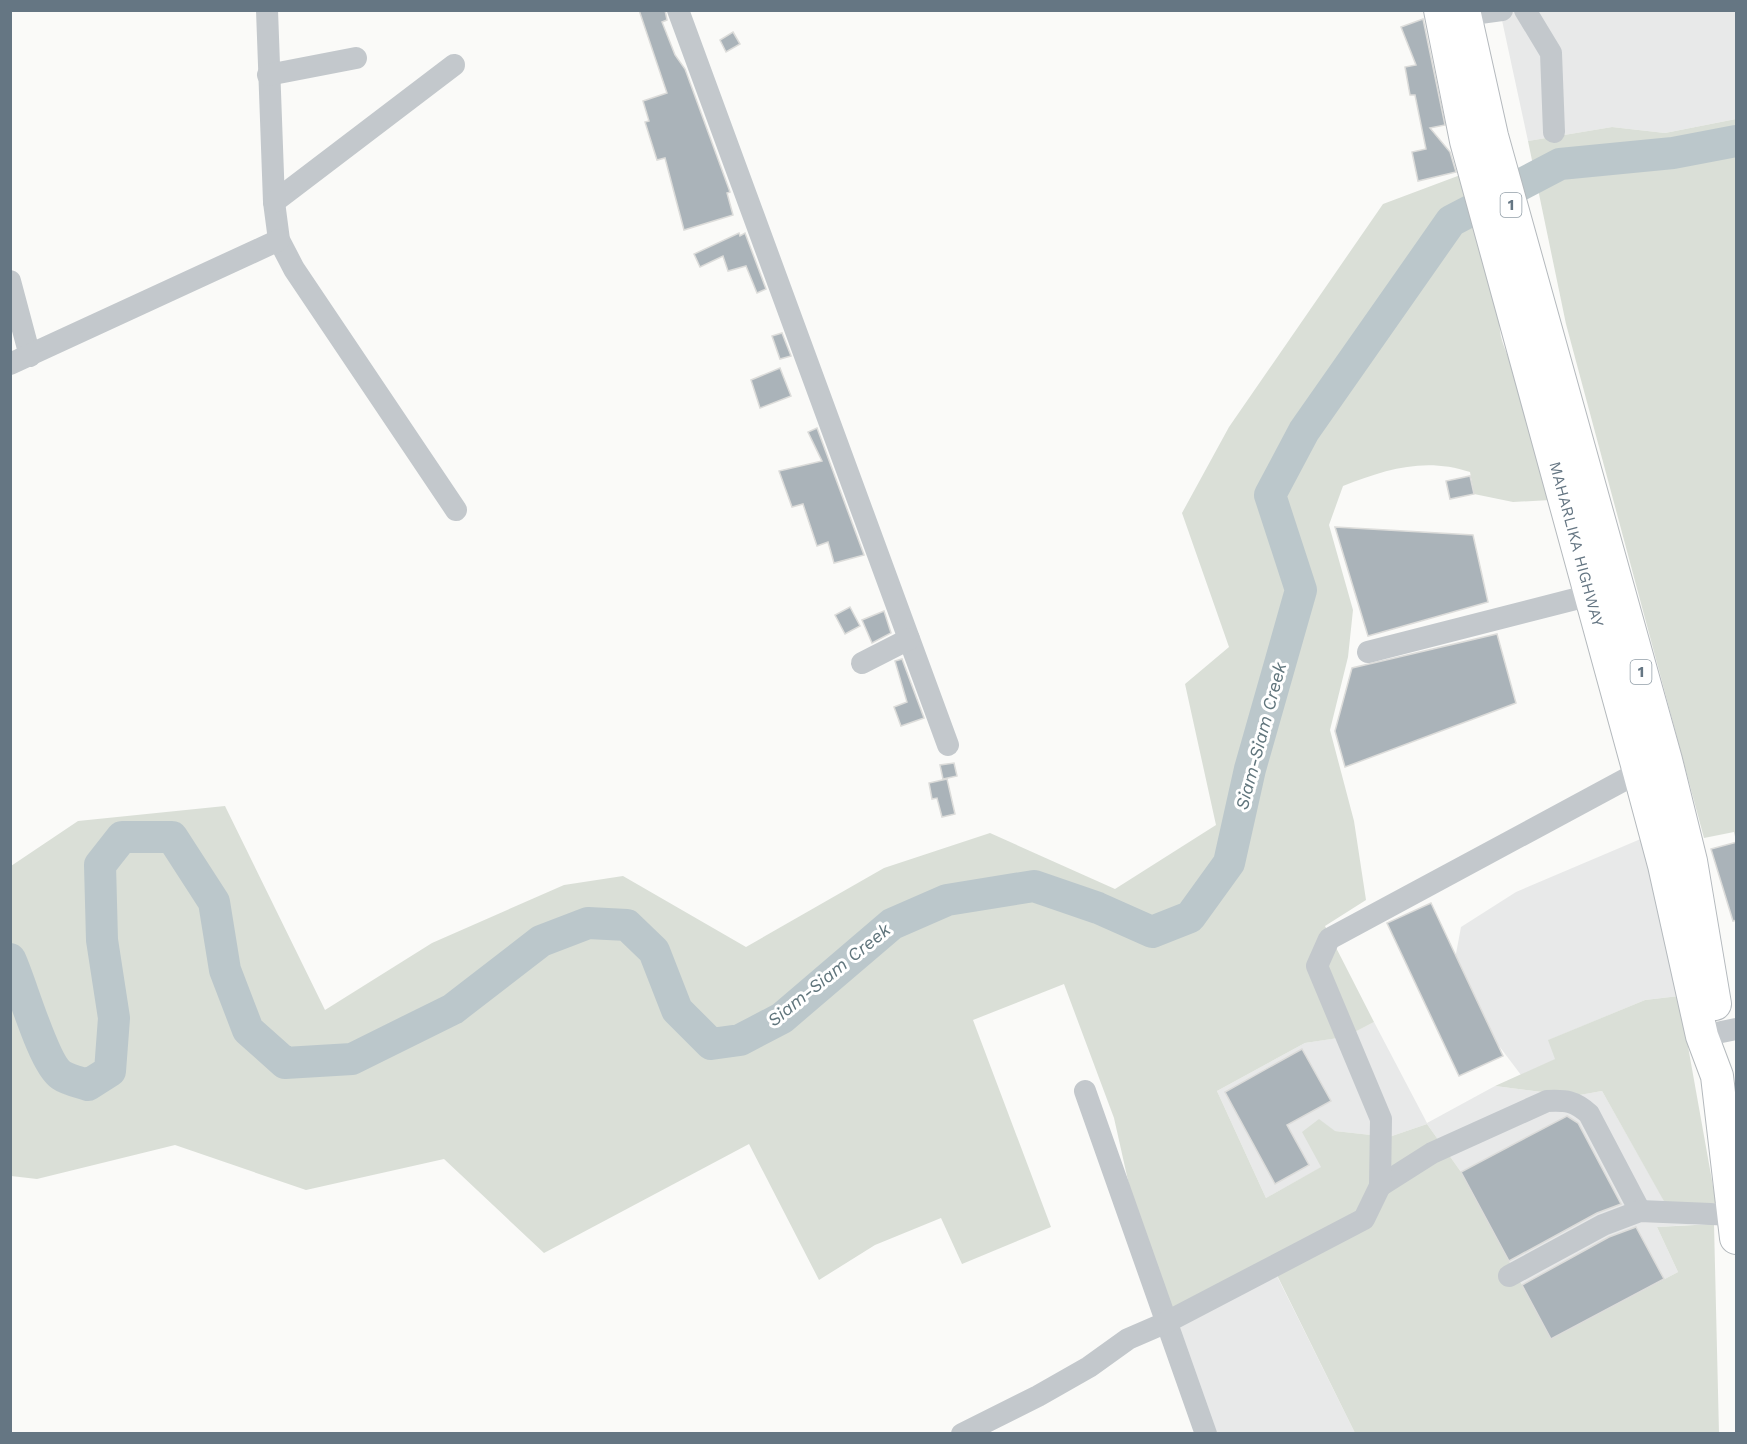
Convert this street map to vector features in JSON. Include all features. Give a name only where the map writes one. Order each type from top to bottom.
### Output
[{"type":"highway","name":"MAHARLIKA HIGHWAY","points":[[1456,12],[1479,138],[1518,276],[1666,760],[1691,861],[1720,1033],[1717,1076],[1735,1226]]},
{"type":"highway","name":"MAHARLIKA HIGHWAY","points":[[1518,276],[1591,595],[1664,866],[1720,1033]]},
{"type":"street","points":[[267,10],[274,202],[279,240],[294,269],[456,510]]},
{"type":"street","points":[[678,10],[948,745]]},
{"type":"street","points":[[1456,12],[1502,10]]},
{"type":"street","points":[[1525,10],[1551,53],[1554,132]]},
{"type":"street","points":[[268,75],[356,58]]},
{"type":"street","points":[[274,202],[454,64]]},
{"type":"street","points":[[10,281],[20,360],[279,240]]},
{"type":"street","points":[[1368,652],[1591,595]]},
{"type":"street","points":[[862,663],[909,639]]},
{"type":"street","points":[[962,1434],[1038,1396],[1089,1367],[1128,1339],[1165,1323],[1364,1219],[1380,1186],[1381,1119],[1317,966],[1329,939],[1639,772]]},
{"type":"street","points":[[1085,1091],[1206,1434]]},
{"type":"street","points":[[1380,1186],[1432,1153],[1547,1101],[1566,1100],[1578,1104],[1589,1114],[1640,1211]]},
{"type":"street","points":[[1509,1276],[1604,1225],[1640,1211],[1735,1226]]},
{"type":"shaded area","points":[[1500,11],[1736,11],[1736,119],[1665,133],[1612,127],[1528,141]]},
{"type":"shaded area","points":[[1736,119],[1736,841],[1734,832],[1704,838],[1566,324],[1528,141],[1612,127],[1665,133]]},
{"type":"shaded area","points":[[1463,174],[1500,315],[1501,338],[1529,420],[1551,500],[1513,502],[1474,494],[1470,472],[1437,465],[1390,470],[1343,486],[1329,525],[1353,610],[1348,657],[1330,730],[1354,821],[1366,900],[1325,926],[1374,1022],[1345,1037],[1305,1043],[1217,1091],[1266,1198],[1321,1167],[1302,1132],[1319,1119],[1335,1131],[1389,1137],[1427,1124],[1461,1172],[1551,1339],[1678,1272],[1657,1227],[1714,1224],[1719,1433],[1355,1433],[1271,1263],[1172,1313],[1129,1185],[1114,1118],[1064,984],[973,1020],[1051,1227],[962,1264],[941,1218],[875,1245],[819,1280],[749,1144],[544,1253],[444,1159],[306,1190],[175,1145],[37,1179],[11,1176],[11,866],[78,821],[225,806],[325,1010],[432,943],[564,885],[623,876],[746,947],[884,868],[990,833],[1115,889],[1216,825],[1185,684],[1229,647],[1182,513],[1229,427],[1383,204]]},
{"type":"shaded area","points":[[1643,838],[1679,996],[1645,1000],[1549,1040],[1556,1059],[1521,1075],[1484,1026],[1455,959],[1461,927],[1516,892]]},
{"type":"shaded area","points":[[1679,996],[1716,1203],[1665,1203],[1602,1091],[1574,1096],[1495,1086],[1555,1059],[1548,1040],[1645,1000]]},
{"type":"shaded area","points":[[1374,1022],[1427,1123],[1495,1086],[1573,1096],[1602,1091],[1665,1202],[1703,1224],[1657,1227],[1678,1272],[1551,1339],[1461,1172],[1427,1124],[1389,1137],[1335,1131],[1322,1167],[1266,1198],[1217,1091],[1305,1043],[1344,1037]]},
{"type":"shaded area","points":[[1277,1276],[1355,1433],[1209,1433],[1170,1325]]},
{"type":"building","points":[[639,10],[665,10],[667,20],[662,22],[675,55],[685,69],[730,192],[727,193],[733,215],[684,230],[665,158],[657,160],[645,122],[649,121],[643,101],[667,93]]},
{"type":"building","points":[[1423,19],[1445,125],[1430,128],[1450,152],[1456,172],[1418,181],[1412,152],[1426,149],[1415,95],[1410,95],[1405,67],[1416,65],[1401,27]]},
{"type":"building","points":[[733,32],[740,44],[726,52],[720,40]]},
{"type":"building","points":[[739,233],[740,236],[745,233],[766,289],[757,293],[746,266],[728,271],[723,256],[700,267],[694,254]]},
{"type":"building","points":[[782,333],[791,356],[780,359],[772,336]]},
{"type":"building","points":[[780,368],[791,396],[760,408],[751,380]]},
{"type":"building","points":[[817,428],[864,555],[834,563],[828,542],[817,546],[803,504],[792,507],[779,471],[822,461],[808,432]]},
{"type":"building","points":[[1470,476],[1474,494],[1450,499],[1446,481]]},
{"type":"building","points":[[1335,527],[1473,535],[1488,602],[1368,636]]},
{"type":"building","points":[[850,607],[860,626],[845,634],[835,615]]},
{"type":"building","points":[[884,611],[891,633],[872,643],[862,620]]},
{"type":"building","points":[[1497,634],[1516,703],[1345,767],[1335,731],[1352,668]]},
{"type":"building","points":[[902,659],[924,718],[901,726],[894,707],[907,702],[895,661]]},
{"type":"building","points":[[954,763],[957,776],[943,779],[940,765]]},
{"type":"building","points":[[947,779],[955,814],[942,817],[937,798],[932,799],[929,783]]},
{"type":"building","points":[[1737,842],[1737,920],[1733,921],[1711,849]]},
{"type":"building","points":[[1431,903],[1503,1056],[1459,1076],[1387,923]]},
{"type":"building","points":[[1302,1049],[1331,1101],[1287,1125],[1309,1165],[1275,1184],[1225,1092]]},
{"type":"building","points":[[1567,1116],[1578,1123],[1621,1204],[1597,1213],[1509,1261],[1461,1172]]},
{"type":"building","points":[[1636,1227],[1664,1279],[1551,1339],[1522,1285],[1609,1237]]},
{"type":"waterway","name":"Siam-Siam Creek","points":[[10,959],[40,1039],[54,1068],[64,1077],[88,1085],[110,1071],[114,1018],[102,940],[100,865],[122,837],[172,837],[214,902],[225,970],[248,1030],[285,1063],[352,1059],[453,1009],[541,941],[588,923],[627,925],[654,951],[677,1010],[711,1044],[740,1040],[782,1018],[892,924],[947,900],[1034,886],[1098,908],[1152,932],[1190,917],[1229,863],[1250,769],[1301,590],[1270,495],[1304,431],[1451,221],[1560,164],[1673,153],[1736,141]]}]
